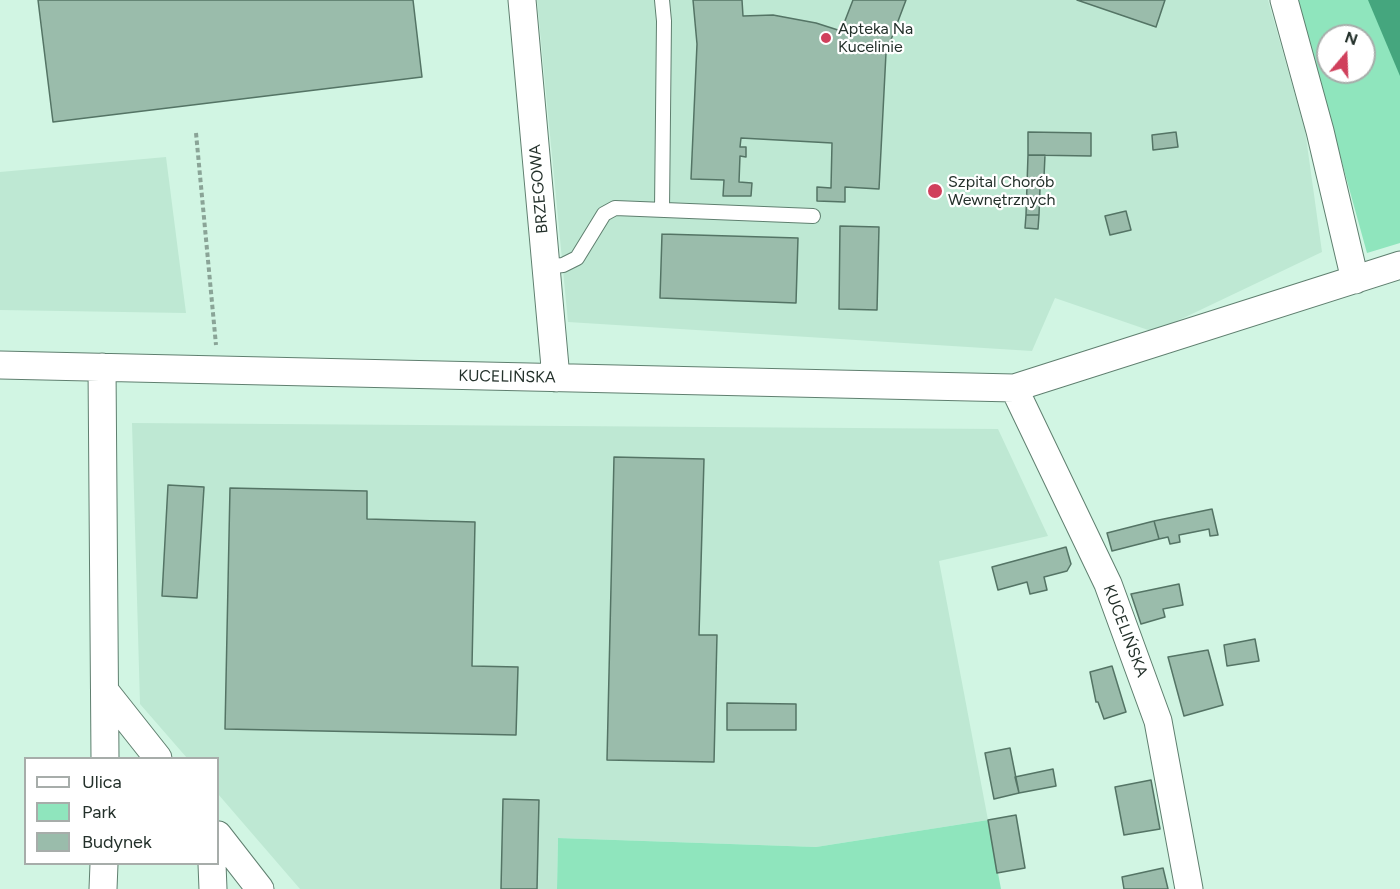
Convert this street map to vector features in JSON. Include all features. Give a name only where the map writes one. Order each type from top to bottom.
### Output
[{"type":"street","name":"BRZEGOWA","points":[[522,0],[556,378]]},
{"type":"street","points":[[1284,0],[1320,131],[1355,280]]},
{"type":"street","name":"KUCELIŃSKA","points":[[0,365],[1014,388],[1397,266]]},
{"type":"street","points":[[102,367],[105,757]]},
{"type":"street","name":"KUCELIŃSKA","points":[[1014,388],[1108,584],[1158,721],[1189,889]]},
{"type":"street","points":[[105,691],[156,757]]},
{"type":"street","points":[[219,836],[260,889]]},
{"type":"street","points":[[103,889],[104,865]]},
{"type":"street","points":[[212,865],[213,889]]},
{"type":"lane","points":[[662,0],[664,21],[662,209]]},
{"type":"lane","points":[[546,267],[562,265],[577,258],[604,214],[615,208],[813,216]]},
{"type":"path","points":[[196,133],[218,370]]},
{"type":"shaded area","name":"Szpital Chorób Wewnętrznych","points":[[537,0],[1268,0],[1305,130],[1322,252],[1154,332],[1055,298],[1032,351],[568,322]]},
{"type":"shaded area","points":[[1368,0],[1400,0],[1400,76]]},
{"type":"shaded area","points":[[166,157],[186,313],[0,310],[0,172]]},
{"type":"shaded area","points":[[132,423],[998,429],[1048,536],[939,561],[988,820],[816,847],[558,838],[557,889],[300,889],[219,795],[219,757],[186,757],[140,704]]},
{"type":"green space","points":[[1297,0],[1400,0],[1400,243],[1367,253],[1320,84],[1376,84],[1376,24],[1316,24],[1316,69]]},
{"type":"green space","points":[[988,820],[1001,889],[557,889],[558,838],[816,847]]},
{"type":"building","points":[[38,0],[413,0],[422,77],[53,122]]},
{"type":"building","points":[[693,0],[742,0],[743,16],[773,15],[816,23],[841,31],[853,0],[906,0],[886,53],[879,189],[845,187],[845,202],[817,201],[817,187],[831,188],[832,143],[741,138],[740,147],[746,147],[746,157],[740,156],[739,182],[752,183],[751,196],[723,196],[724,180],[691,179],[697,44]]},
{"type":"building","points":[[1077,0],[1165,0],[1156,27]]},
{"type":"building","points":[[1028,132],[1091,133],[1091,156],[1028,155]]},
{"type":"building","points":[[1176,132],[1178,147],[1153,150],[1152,135]]},
{"type":"building","points":[[1028,155],[1045,155],[1044,177],[1040,177],[1040,183],[1045,183],[1045,188],[1040,188],[1039,215],[1026,215]]},
{"type":"building","points":[[1126,211],[1131,230],[1110,235],[1105,216]]},
{"type":"building","points":[[1026,215],[1039,215],[1038,229],[1025,228]]},
{"type":"building","points":[[840,226],[879,227],[877,310],[839,309]]},
{"type":"building","points":[[662,234],[798,238],[796,303],[660,298]]},
{"type":"building","points":[[614,457],[704,459],[699,635],[717,635],[714,762],[607,760]]},
{"type":"building","points":[[168,485],[204,487],[197,598],[162,596]]},
{"type":"building","points":[[230,488],[367,491],[367,519],[475,522],[472,666],[518,667],[516,735],[225,729]]},
{"type":"building","points":[[1212,509],[1218,535],[1210,536],[1209,529],[1179,535],[1180,542],[1170,544],[1168,537],[1159,539],[1154,521]]},
{"type":"building","points":[[1154,521],[1159,539],[1112,551],[1107,533]]},
{"type":"building","points":[[1066,547],[1071,564],[1067,571],[1044,577],[1047,590],[1030,594],[1027,582],[998,590],[992,567]]},
{"type":"building","points":[[1179,584],[1183,605],[1163,609],[1165,617],[1141,624],[1131,594]]},
{"type":"building","points":[[1255,639],[1259,661],[1227,666],[1224,645]]},
{"type":"building","points":[[1208,650],[1223,705],[1184,716],[1168,657]]},
{"type":"building","points":[[1112,666],[1126,712],[1104,719],[1098,702],[1096,702],[1090,672]]},
{"type":"building","points":[[727,703],[796,704],[796,730],[727,730]]},
{"type":"building","points":[[1010,748],[1019,793],[994,799],[985,753]]},
{"type":"building","points":[[1053,769],[1056,786],[1019,793],[1015,777]]},
{"type":"building","points":[[1151,780],[1160,829],[1124,835],[1115,787]]},
{"type":"building","points":[[503,799],[539,800],[537,889],[501,889]]},
{"type":"building","points":[[1016,815],[1025,868],[997,873],[988,820]]},
{"type":"building","points":[[1163,868],[1168,889],[1124,889],[1122,877]]},
{"type":"place","name":"Apteka Na Kucelinie","points":[[826,38]]},
{"type":"place","name":"Szpital Chorób Wewnętrznych","points":[[935,191]]}]
